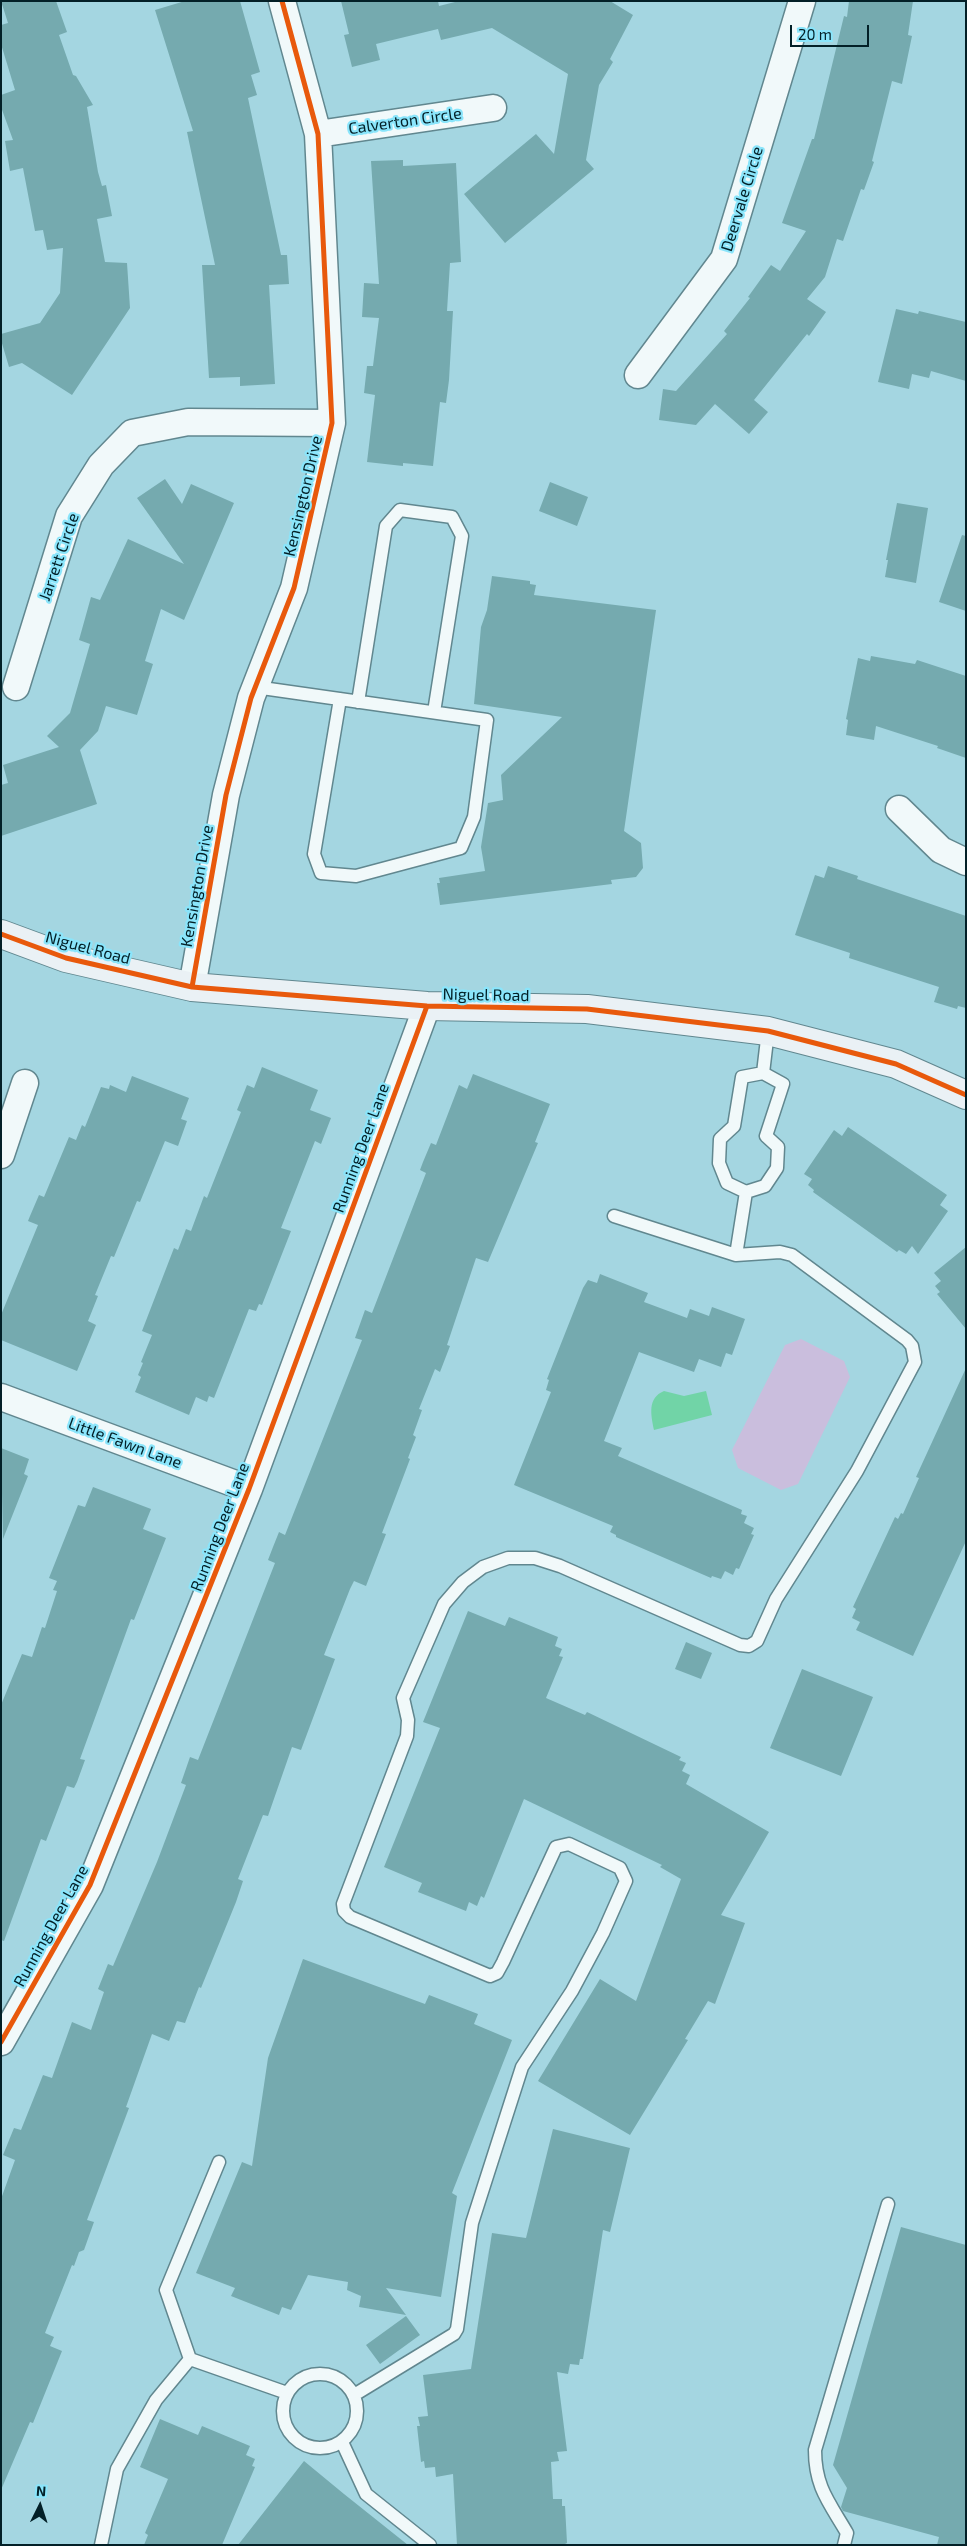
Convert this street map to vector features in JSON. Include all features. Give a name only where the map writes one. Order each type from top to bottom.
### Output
[{"type":"main road","name":"Niguel Road","points":[[1,934],[66,958],[192,987],[427,1006],[587,1009],[768,1031],[896,1064],[966,1095]]},
{"type":"street","name":"Kensington Drive","points":[[192,987],[226,795],[255,687],[294,588],[332,423],[318,134],[282,1]]},
{"type":"street","name":"Deervale Circle","points":[[638,375],[724,259],[802,1]]},
{"type":"street","name":"Calverton Circle","points":[[318,134],[493,108]]},
{"type":"street","name":"Jarrett Circle","points":[[16,687],[69,516],[101,465],[132,433],[188,422],[332,423]]},
{"type":"street","points":[[899,810],[941,850],[966,862]]},
{"type":"street","name":"Running Deer Lane","points":[[1,2042],[90,1885],[249,1489],[427,1006]]},
{"type":"street","points":[[1,1155],[25,1083]]},
{"type":"street","name":"Little Fawn Lane","points":[[1,1397],[249,1489]]},
{"type":"lane","points":[[358,702],[386,526],[400,510],[452,517],[462,536],[434,712]]},
{"type":"lane","points":[[255,687],[434,712],[487,720],[474,817],[461,848],[356,876],[321,873],[314,854],[340,699]]},
{"type":"lane","points":[[763,1072],[768,1031]]},
{"type":"lane","points":[[763,1072],[783,1084],[766,1136],[778,1147],[777,1168],[765,1186],[746,1192],[728,1183],[719,1163],[720,1138],[734,1126],[742,1077],[763,1072]]},
{"type":"lane","points":[[736,1255],[746,1192]]},
{"type":"lane","points":[[354,2395],[454,2334],[457,2329],[472,2224],[522,2068],[572,1991],[603,1933],[626,1881],[620,1868],[568,1844],[556,1847],[503,1962],[497,1973],[490,1976],[350,1917],[344,1911],[343,1904],[407,1736],[408,1720],[403,1698],[444,1604],[463,1582],[483,1567],[508,1558],[536,1558],[560,1566],[740,1645],[749,1646],[756,1641],[776,1599],[857,1471],[915,1362],[912,1346],[908,1340],[792,1255],[780,1252],[736,1255],[614,1216]]},
{"type":"lane","points":[[190,2359],[166,2290],[219,2162]]},
{"type":"lane","points":[[844,2545],[847,2533],[821,2489],[815,2472],[815,2450],[888,2204]]},
{"type":"lane","points":[[190,2359],[287,2393]]},
{"type":"lane","points":[[101,2545],[117,2470],[156,2400],[190,2359]]},
{"type":"lane","points":[[322,2374],[338,2378],[354,2395],[358,2408],[357,2421],[351,2433],[342,2442],[330,2447],[317,2448],[304,2445],[293,2437],[286,2427],[283,2404],[287,2393],[294,2383],[304,2377],[322,2374]]},
{"type":"lane","points":[[342,2442],[366,2494],[430,2545]]},
{"type":"shaded area","points":[[801,1339],[844,1361],[850,1377],[798,1484],[781,1490],[738,1468],[732,1450],[785,1345]]},
{"type":"shaded area","points":[[664,1391],[684,1396],[706,1391],[712,1415],[654,1430],[651,1413],[653,1402]]},
{"type":"building","points":[[1,1],[56,1],[67,32],[59,35],[73,75],[76,76],[93,105],[87,107],[98,172],[102,186],[106,185],[112,216],[97,219],[105,262],[127,263],[130,308],[72,395],[22,363],[9,367],[1,340],[1,334],[40,323],[60,293],[63,248],[47,250],[43,230],[35,231],[23,168],[10,171],[5,141],[13,140],[1,107],[1,95],[15,90],[1,44],[1,25],[8,23]]},
{"type":"building","points":[[185,1],[240,1],[260,72],[251,75],[257,95],[248,98],[281,255],[287,255],[289,284],[269,285],[275,384],[240,386],[240,377],[209,378],[202,265],[215,265],[187,132],[193,131],[155,10]]},
{"type":"building","points":[[341,1],[438,1],[439,6],[459,1],[610,1],[633,15],[610,59],[613,62],[599,85],[586,160],[594,169],[505,243],[464,194],[536,134],[554,154],[568,74],[492,28],[441,40],[438,29],[376,44],[380,60],[352,67],[344,35],[349,34]]},
{"type":"building","points":[[849,1],[913,1],[908,35],[912,36],[902,84],[892,81],[872,161],[874,162],[864,190],[861,189],[843,241],[837,239],[825,277],[807,299],[826,312],[809,336],[807,334],[754,400],[768,412],[749,434],[715,404],[696,425],[659,420],[663,389],[676,391],[727,334],[724,331],[750,298],[748,297],[771,265],[780,271],[806,231],[782,223],[812,139],[814,139],[844,16],[847,17]]},
{"type":"building","points":[[403,160],[403,166],[456,163],[461,262],[450,263],[447,311],[453,311],[449,380],[446,403],[440,402],[433,466],[403,463],[403,466],[367,462],[375,395],[364,393],[367,366],[373,366],[379,318],[362,317],[364,283],[379,284],[371,161]]},
{"type":"building","points":[[896,309],[918,314],[919,311],[966,322],[966,381],[931,371],[929,378],[912,374],[909,389],[878,382]]},
{"type":"building","points":[[165,479],[182,504],[191,484],[234,503],[184,620],[161,609],[145,661],[153,664],[137,715],[106,706],[98,731],[80,750],[97,804],[1,836],[1,785],[8,783],[3,765],[59,747],[47,736],[70,713],[90,644],[79,640],[91,597],[100,600],[128,539],[184,564],[137,498]]},
{"type":"building","points":[[550,482],[588,497],[577,526],[539,511]]},
{"type":"building","points":[[897,503],[928,508],[916,583],[885,577],[888,560],[886,560]]},
{"type":"building","points":[[962,535],[966,536],[966,611],[939,602]]},
{"type":"building","points":[[492,576],[530,581],[530,584],[536,585],[534,595],[656,610],[624,831],[641,843],[643,868],[636,877],[611,880],[612,884],[440,905],[437,883],[440,883],[439,878],[485,871],[481,847],[488,803],[503,800],[501,775],[562,717],[474,704],[481,627],[487,610]]},
{"type":"building","points":[[871,656],[915,664],[917,660],[966,676],[966,758],[937,748],[938,746],[876,726],[874,740],[846,735],[848,720],[846,719],[858,658],[870,661]]},
{"type":"building","points":[[828,866],[858,876],[857,879],[966,916],[966,1008],[958,1006],[957,1009],[934,1002],[939,987],[849,958],[850,953],[795,935],[815,875],[824,878]]},
{"type":"building","points":[[262,1067],[318,1090],[310,1110],[331,1118],[321,1144],[315,1141],[281,1228],[291,1231],[262,1305],[259,1304],[256,1311],[249,1309],[214,1398],[209,1396],[207,1402],[196,1397],[189,1415],[135,1392],[141,1377],[138,1375],[143,1363],[141,1362],[152,1335],[142,1331],[174,1248],[178,1250],[186,1229],[191,1231],[204,1196],[207,1198],[241,1112],[237,1110],[247,1085],[254,1088]]},
{"type":"building","points":[[473,1074],[550,1104],[535,1142],[538,1143],[488,1262],[476,1258],[447,1345],[450,1346],[440,1372],[435,1369],[419,1409],[422,1410],[413,1435],[416,1437],[408,1458],[410,1459],[382,1533],[386,1534],[366,1586],[354,1581],[350,1589],[324,1655],[335,1659],[301,1750],[292,1747],[268,1816],[263,1815],[238,1879],[243,1881],[236,1902],[201,1988],[199,1987],[185,2023],[177,2021],[169,2041],[152,2034],[126,2107],[129,2108],[87,2220],[94,2222],[84,2250],[79,2252],[74,2266],[72,2265],[45,2333],[54,2337],[50,2346],[62,2351],[33,2423],[30,2422],[1,2490],[1,2199],[15,2160],[3,2155],[14,2128],[21,2130],[43,2075],[52,2078],[72,2022],[91,2030],[104,1992],[98,1989],[108,1964],[113,1966],[157,1862],[186,1785],[181,1783],[190,1757],[198,1760],[275,1563],[268,1560],[273,1547],[279,1532],[285,1535],[362,1340],[355,1338],[365,1310],[372,1313],[426,1173],[420,1170],[423,1162],[431,1143],[436,1145],[459,1085],[467,1089]]},
{"type":"building","points":[[132,1076],[189,1098],[181,1119],[187,1121],[178,1146],[165,1141],[140,1202],[137,1201],[114,1257],[111,1256],[95,1295],[98,1296],[88,1321],[96,1325],[77,1371],[1,1340],[1,1315],[38,1225],[28,1221],[39,1195],[44,1197],[69,1137],[76,1140],[82,1125],[85,1127],[101,1087],[109,1089],[110,1085],[126,1092]]},
{"type":"building","points":[[848,1127],[947,1195],[940,1205],[948,1211],[918,1254],[912,1246],[906,1254],[899,1250],[897,1252],[813,1192],[814,1190],[808,1185],[812,1179],[804,1174],[834,1130],[842,1136]]},
{"type":"building","points":[[966,1247],[966,1329],[937,1294],[940,1292],[935,1286],[941,1281],[934,1273]]},
{"type":"building","points":[[600,1274],[648,1293],[644,1302],[687,1318],[690,1309],[709,1316],[712,1307],[745,1319],[732,1355],[726,1353],[721,1367],[699,1359],[694,1372],[639,1352],[604,1441],[622,1448],[618,1456],[742,1510],[741,1514],[747,1516],[744,1523],[754,1528],[751,1534],[754,1535],[739,1569],[736,1568],[733,1575],[725,1571],[721,1579],[712,1576],[711,1578],[616,1537],[616,1535],[610,1532],[613,1526],[514,1485],[551,1392],[546,1390],[549,1380],[547,1379],[583,1288],[588,1280],[597,1283]]},
{"type":"building","points":[[966,1368],[966,1541],[913,1656],[856,1630],[860,1622],[852,1618],[856,1609],[853,1607],[895,1517],[898,1519],[901,1513],[903,1514],[919,1478],[916,1477]]},
{"type":"building","points":[[1,1448],[29,1459],[24,1474],[28,1476],[3,1539]]},
{"type":"building","points":[[93,1487],[151,1509],[143,1529],[166,1538],[134,1620],[131,1619],[80,1759],[85,1760],[77,1782],[74,1788],[67,1786],[46,1841],[41,1839],[4,1941],[1,1940],[1,1705],[22,1654],[32,1657],[42,1627],[45,1628],[57,1591],[53,1590],[57,1581],[49,1578],[78,1505],[85,1507]]},
{"type":"building","points":[[468,1611],[505,1626],[509,1617],[558,1637],[555,1646],[562,1649],[559,1656],[563,1657],[546,1698],[585,1715],[587,1712],[681,1757],[679,1760],[686,1763],[682,1771],[690,1775],[686,1784],[769,1832],[721,1915],[745,1923],[715,2004],[708,2001],[685,2039],[688,2040],[630,2135],[538,2081],[600,1979],[636,2001],[681,1879],[660,1867],[662,1865],[524,1799],[484,1898],[481,1896],[477,1906],[469,1902],[466,1911],[418,1892],[422,1883],[384,1867],[440,1728],[423,1722]]},
{"type":"building","points":[[686,1642],[712,1653],[701,1679],[675,1669]]},
{"type":"building","points":[[802,1669],[873,1697],[841,1776],[770,1748]]},
{"type":"building","points":[[303,1959],[425,2004],[429,1995],[478,2014],[474,2024],[512,2040],[452,2193],[457,2196],[441,2297],[386,2288],[406,2315],[359,2307],[361,2296],[347,2290],[348,2282],[308,2275],[291,2310],[282,2307],[279,2315],[231,2296],[235,2288],[196,2273],[242,2162],[252,2166],[268,2058]]},
{"type":"building","points":[[553,2129],[630,2148],[610,2232],[603,2230],[583,2359],[580,2359],[579,2365],[570,2364],[568,2374],[557,2372],[567,2451],[557,2452],[559,2461],[551,2462],[553,2499],[562,2499],[562,2506],[565,2506],[567,2543],[563,2545],[457,2545],[453,2474],[436,2477],[435,2467],[425,2468],[424,2461],[421,2462],[417,2426],[420,2426],[418,2417],[428,2416],[423,2375],[471,2369],[492,2233],[526,2238]]},
{"type":"building","points":[[901,2227],[966,2245],[966,2545],[937,2545],[939,2537],[843,2511],[841,2507],[847,2488],[833,2465]]},
{"type":"building","points":[[406,2316],[420,2335],[380,2364],[366,2345]]},
{"type":"building","points":[[160,2419],[198,2435],[202,2426],[250,2446],[246,2455],[255,2459],[252,2466],[255,2467],[222,2545],[144,2545],[148,2535],[145,2533],[168,2479],[140,2467]]},
{"type":"building","points":[[304,2461],[344,2494],[408,2545],[238,2545]]},
{"type":"cycle path","points":[[192,987],[226,795],[251,698],[294,588],[332,423],[318,134],[282,1]]},
{"type":"cycle path","points":[[1,934],[66,958],[192,987],[427,1006],[587,1009],[768,1031],[896,1064],[966,1095]]},
{"type":"cycle path","points":[[1,2042],[90,1885],[249,1489],[427,1006]]}]
